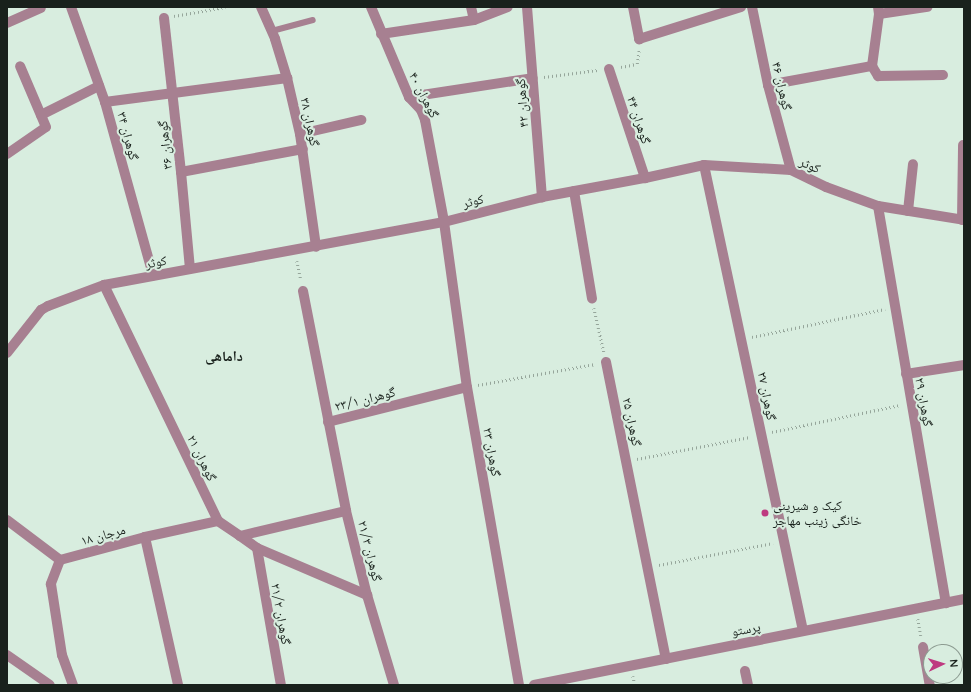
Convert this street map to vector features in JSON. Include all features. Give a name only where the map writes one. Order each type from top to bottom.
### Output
[{"type":"street","points":[[7,24],[42,7]]},
{"type":"street","name":"گوهران ۳۴","points":[[71,7],[105,102],[153,275]]},
{"type":"street","name":"گوهران ۳۸","points":[[261,7],[272,32],[287,78],[300,134],[316,247]]},
{"type":"street","name":"گوهران ۴۰","points":[[371,7],[381,34],[410,97],[421,110],[425,120],[444,222]]},
{"type":"street","points":[[471,7],[474,20]]},
{"type":"street","points":[[381,34],[474,20],[508,7]]},
{"type":"street","name":"گوهران ۴۲","points":[[527,7],[542,197]]},
{"type":"street","points":[[633,7],[639,39],[741,7]]},
{"type":"street","name":"گوهران ۴۶","points":[[752,7],[768,85],[791,170]]},
{"type":"street","points":[[927,7],[878,11],[872,66],[878,76],[943,75]]},
{"type":"street","name":"گوهران ۳۶","points":[[164,18],[182,172],[190,270]]},
{"type":"street","points":[[7,154],[46,127],[20,66]]},
{"type":"street","points":[[768,85],[872,66]]},
{"type":"street","name":"گوهران ۴۴","points":[[609,69],[645,178]]},
{"type":"street","points":[[105,102],[287,78]]},
{"type":"street","points":[[410,97],[533,78]]},
{"type":"street","points":[[41,115],[99,86]]},
{"type":"street","points":[[300,134],[360,120]]},
{"type":"street","points":[[963,145],[963,220]]},
{"type":"street","points":[[182,172],[302,149]]},
{"type":"street","points":[[908,211],[913,164]]},
{"type":"street","name":"کوثر","points":[[7,353],[41,310],[104,285],[153,275],[190,270],[295,251],[444,222],[542,197],[645,178],[704,165],[791,170],[826,187],[878,206],[963,220]]},
{"type":"street","name":"گوهران ۲۷","points":[[704,165],[803,631]]},
{"type":"street","points":[[574,191],[592,298]]},
{"type":"street","name":"گوهران ۲۹","points":[[878,206],[946,603]]},
{"type":"street","name":"گوهران ۲۳","points":[[444,222],[468,387],[519,685]]},
{"type":"street","name":"گوهران ۲۱","points":[[104,285],[218,521],[257,548],[367,595]]},
{"type":"street","name":"گوهران ۲۳/۱","points":[[303,292],[328,422],[468,387]]},
{"type":"street","name":"گوهران ۲۵","points":[[606,362],[666,658]]},
{"type":"street","points":[[906,374],[964,365]]},
{"type":"street","name":"گوهران ۲۱/۳","points":[[328,422],[346,511],[367,595],[394,685]]},
{"type":"street","points":[[240,536],[346,511]]},
{"type":"street","points":[[7,520],[60,560],[51,584],[62,655],[73,685]]},
{"type":"street","name":"مرجان ۱۸","points":[[60,560],[145,537],[218,521]]},
{"type":"street","points":[[145,537],[178,685]]},
{"type":"street","name":"گوهران ۲۱/۲","points":[[257,548],[280,685]]},
{"type":"street","name":"پرستو","points":[[534,685],[964,599]]},
{"type":"street","points":[[7,655],[50,685]]},
{"type":"street","points":[[745,671],[748,685]]},
{"type":"lane","points":[[272,32],[314,20]]},
{"type":"path","points":[[164,18],[225,7]]},
{"type":"path","points":[[533,78],[609,69],[637,64],[639,39]]},
{"type":"path","points":[[295,251],[303,292]]},
{"type":"path","points":[[468,387],[606,362],[592,298]]},
{"type":"path","points":[[742,339],[895,307]]},
{"type":"path","points":[[627,462],[911,402]]},
{"type":"path","points":[[648,567],[784,541]]},
{"type":"path","points":[[916,609],[923,647]]},
{"type":"place","name":"کیک و شیرینی خانگی زینب مهاجر","points":[[765,513]]},
{"type":"district","name":"داماهی","points":[[224,356]]}]
